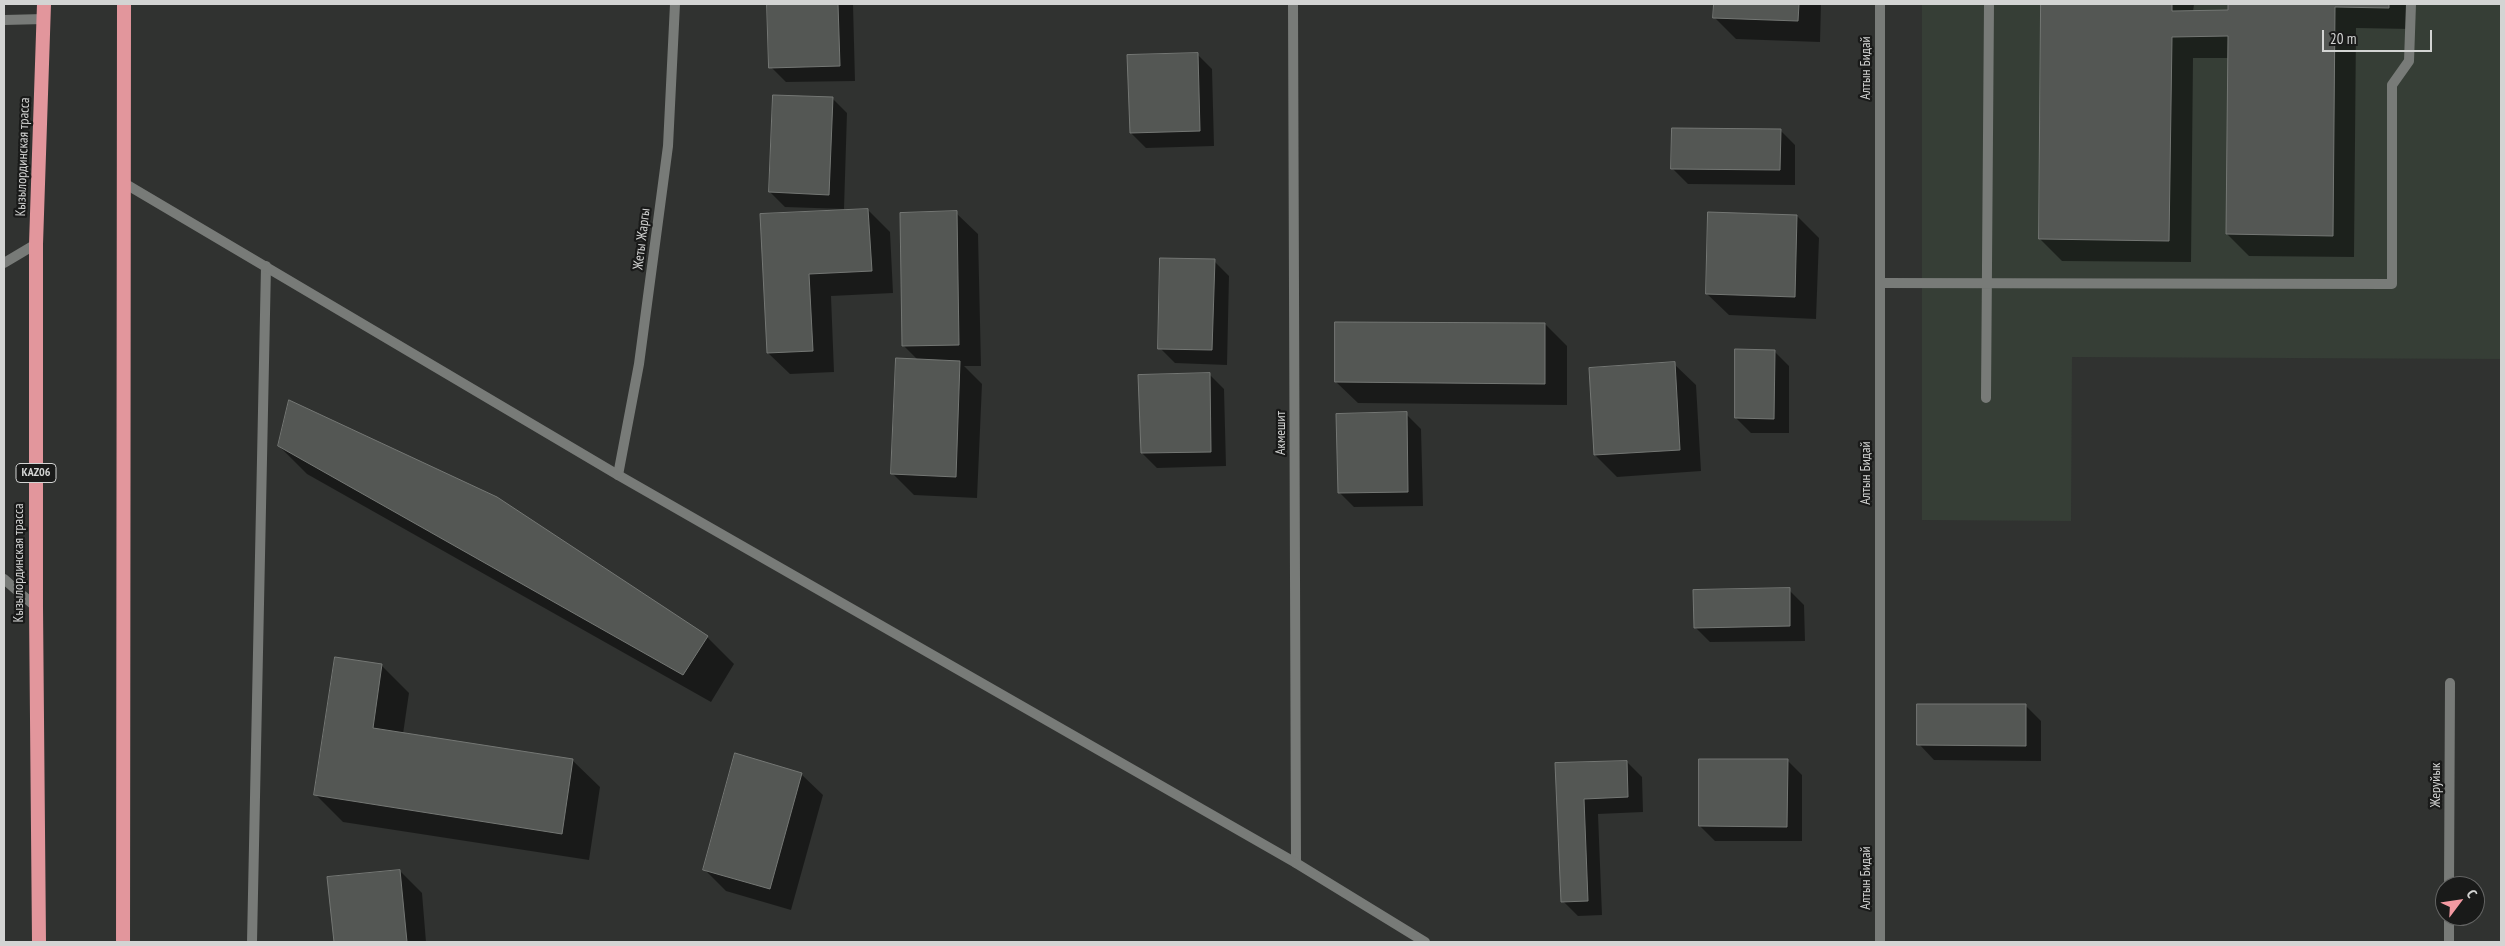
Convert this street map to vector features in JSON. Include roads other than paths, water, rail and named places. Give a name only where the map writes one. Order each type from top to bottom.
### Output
[{"type":"highway","name":"Кызылординская трасса","points":[[39,942],[36,607],[36,244],[44,4]]},
{"type":"highway","points":[[123,942],[124,4]]},
{"type":"street","name":"Жеты Жаргы","points":[[618,475],[639,364],[668,146],[675,4]]},
{"type":"street","name":"Акмешит","points":[[1293,4],[1296,863]]},
{"type":"street","name":"Алтын Бидай","points":[[1880,4],[1880,942]]},
{"type":"street","points":[[1986,398],[1989,4]]},
{"type":"street","points":[[1880,283],[2392,284],[2392,85],[2410,61],[2411,4]]},
{"type":"street","points":[[4,20],[44,19]]},
{"type":"street","points":[[124,183],[618,475],[1296,863],[1425,942]]},
{"type":"street","points":[[4,263],[36,244]]},
{"type":"street","points":[[252,942],[266,266]]},
{"type":"street","points":[[4,579],[36,607]]},
{"type":"street","name":"Жеруйык","points":[[2449,876],[2450,684]]},
{"type":"street","points":[[2449,926],[2449,942]]}]
